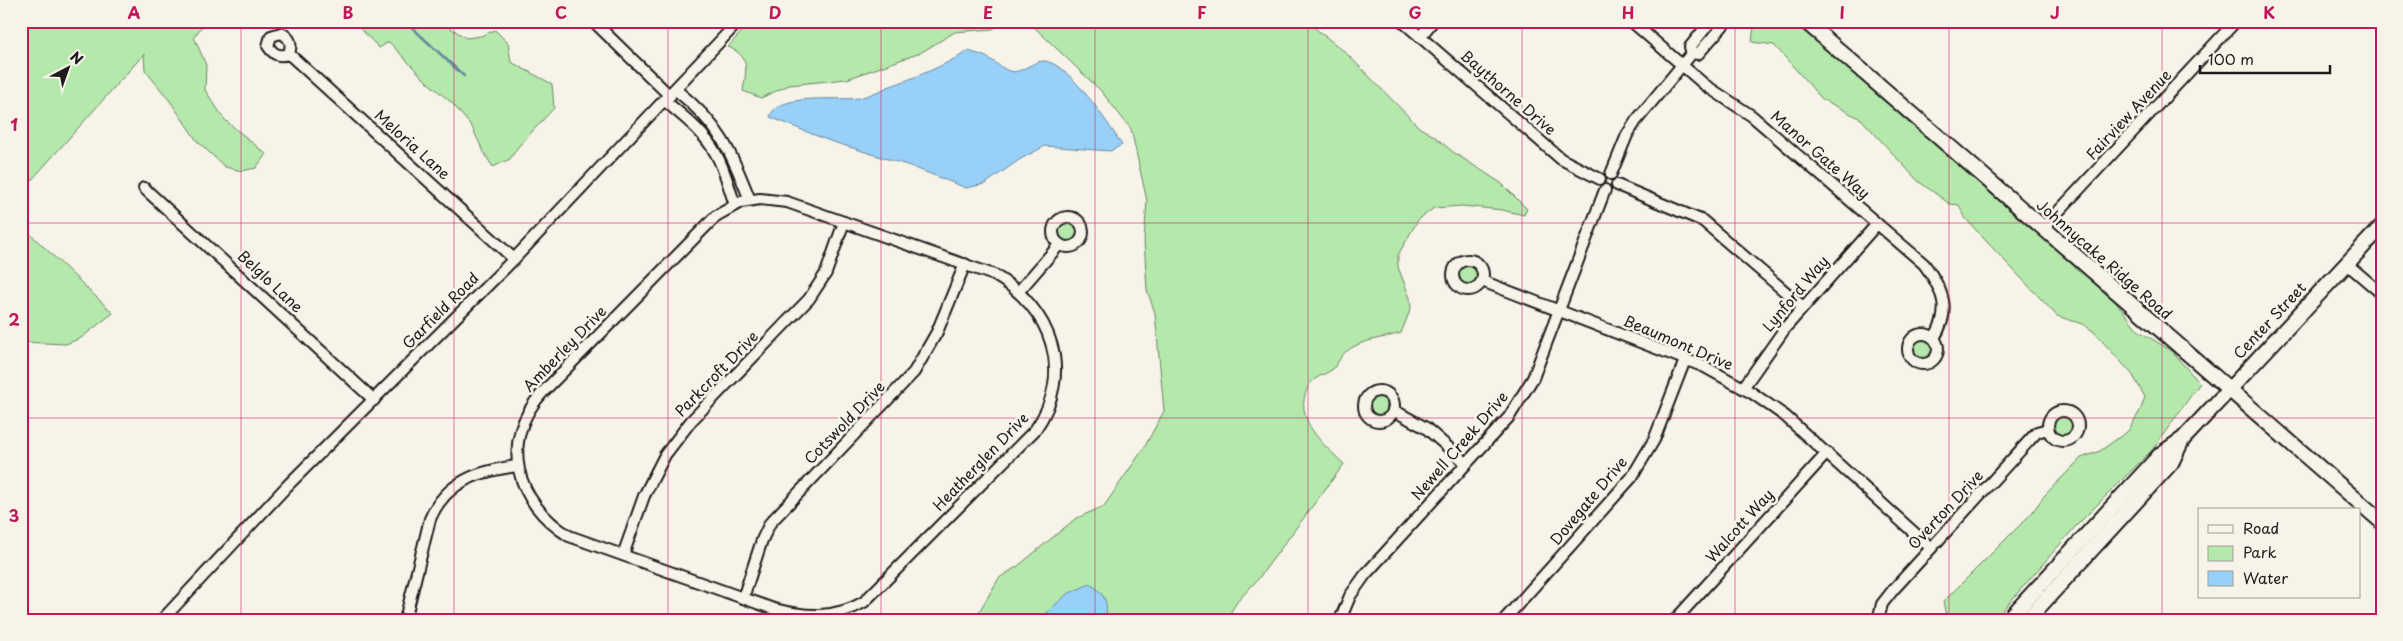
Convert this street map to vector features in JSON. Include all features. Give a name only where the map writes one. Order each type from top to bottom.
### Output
[{"type":"main road","name":"Johnnycake Ridge Road","points":[[1805,21],[2382,522]]},
{"type":"main road","name":"Center Street","points":[[2008,620],[2161,454],[2183,440],[2382,226]]},
{"type":"main road","name":"Center Street","points":[[2027,620],[2171,463],[2183,440]]},
{"type":"street","points":[[593,21],[670,96],[722,136],[736,162],[742,203]]},
{"type":"street","name":"Garfield Road","points":[[162,620],[287,486],[514,259],[739,21]]},
{"type":"street","name":"Baythorne Drive","points":[[1402,21],[1566,162],[1600,179]]},
{"type":"street","points":[[1420,37],[1433,21]]},
{"type":"street","name":"Manor Gate Way","points":[[1631,21],[1716,93],[1752,116],[1924,264],[1935,281],[1945,314],[1934,338]]},
{"type":"street","points":[[1692,53],[1690,47],[1711,21]]},
{"type":"street","points":[[1692,53],[1698,54],[1726,21]]},
{"type":"street","name":"Fairview Avenue","points":[[2043,228],[2236,21]]},
{"type":"street","points":[[1611,174],[1627,135],[1636,121],[1692,53]]},
{"type":"street","name":"Meloria Lane","points":[[289,54],[514,259]]},
{"type":"street","points":[[670,96],[711,145],[742,203]]},
{"type":"street","points":[[1606,174],[1611,174],[1616,179],[1616,185],[1612,190],[1605,190],[1600,185],[1600,179],[1606,174]]},
{"type":"street","points":[[1616,185],[1703,221],[1803,307]]},
{"type":"street","name":"Belglo Lane","points":[[144,188],[374,400]]},
{"type":"street","name":"Newell Creek Drive","points":[[1340,620],[1350,596],[1365,575],[1509,417],[1521,400],[1533,378],[1605,190]]},
{"type":"street","name":"Heatherglen Drive","points":[[742,203],[760,199],[787,202],[994,275],[1019,291],[1028,300],[1043,321],[1052,350],[1054,377],[1049,403],[1042,420],[996,471],[886,582],[864,602],[838,613]]},
{"type":"street","name":"Amberley Drive","points":[[742,203],[723,211],[700,232],[534,402],[521,428],[517,466],[534,506],[549,522],[569,536],[742,598],[800,615],[838,613]]},
{"type":"street","name":"Parkcroft Drive","points":[[623,555],[648,488],[664,455],[691,421],[810,299],[826,273],[844,222]]},
{"type":"street","name":"Lynford Way","points":[[1743,388],[1776,339],[1877,224]]},
{"type":"street","points":[[1019,291],[1059,245]]},
{"type":"street","name":"Cotswold Drive","points":[[742,598],[762,540],[770,523],[914,372],[937,332],[964,264]]},
{"type":"street","points":[[2347,264],[2382,294]]},
{"type":"street","name":"Beaumont Drive","points":[[1482,281],[1685,360],[1743,388],[1785,416],[1931,548]]},
{"type":"street","name":"Dovegate Drive","points":[[1504,620],[1632,477],[1654,440],[1685,360]]},
{"type":"street","points":[[1393,410],[1426,428],[1466,463]]},
{"type":"street","name":"Overton Drive","points":[[1878,620],[1886,598],[2037,432],[2048,428]]},
{"type":"street","name":"Walcott Way","points":[[1675,620],[1827,453]]},
{"type":"street","points":[[405,620],[430,520],[438,504],[454,487],[468,477],[484,471],[517,466]]},
{"type":"green space","points":[[21,21],[206,21],[194,37],[206,65],[205,90],[225,120],[266,154],[256,168],[242,171],[225,167],[197,141],[170,101],[145,70],[144,54],[21,192]]},
{"type":"green space","points":[[353,21],[440,21],[466,38],[481,36],[495,30],[508,43],[511,62],[552,84],[554,108],[518,147],[510,159],[493,167],[472,127],[452,103],[427,82],[389,42],[379,48]]},
{"type":"green space","points":[[751,21],[1002,21],[993,29],[955,32],[920,53],[847,79],[789,85],[761,98],[743,91],[746,70],[744,59],[728,47]]},
{"type":"green space","points":[[1017,21],[1306,21],[1345,52],[1420,128],[1501,183],[1527,209],[1524,215],[1502,210],[1462,206],[1434,208],[1418,220],[1398,255],[1398,267],[1410,298],[1411,308],[1401,333],[1359,344],[1347,351],[1333,369],[1316,378],[1310,384],[1304,399],[1304,410],[1312,430],[1344,464],[1258,579],[1237,602],[1226,620],[974,620],[999,578],[1018,566],[1075,519],[1104,506],[1144,448],[1164,411],[1155,313],[1147,290],[1144,240],[1147,201],[1131,129],[1101,91],[1033,26]]},
{"type":"green space","points":[[1770,21],[1810,30],[1907,121],[1952,157],[2113,299],[2139,331],[2170,350],[2200,383],[2153,449],[2076,526],[1994,620],[1947,620],[1943,602],[2031,514],[2044,496],[2081,458],[2100,451],[2128,431],[2140,411],[2145,397],[2132,374],[2093,331],[2082,324],[2057,316],[1966,219],[1959,205],[1950,204],[1918,181],[1861,119],[1822,99],[1774,45],[1752,42],[1754,25]]},
{"type":"green space","points":[[1068,221],[1076,224],[1079,232],[1076,240],[1068,243],[1060,240],[1057,232],[1060,224]]},
{"type":"green space","points":[[21,225],[113,313],[81,338],[66,344],[21,342]]},
{"type":"green space","points":[[1467,266],[1474,269],[1477,276],[1474,283],[1467,286],[1460,283],[1457,276],[1460,269]]},
{"type":"green space","points":[[1922,340],[1929,343],[1932,350],[1929,357],[1922,360],[1915,357],[1912,350],[1915,343]]},
{"type":"green space","points":[[1377,397],[1384,400],[1387,407],[1384,414],[1377,417],[1370,414],[1367,407],[1370,400]]},
{"type":"green space","points":[[2063,416],[2070,419],[2073,426],[2070,433],[2063,436],[2056,433],[2053,426],[2056,419]]},
{"type":"water","points":[[968,51],[984,56],[1003,68],[1014,72],[1040,61],[1055,65],[1066,73],[1088,97],[1122,145],[1110,151],[1045,146],[1019,160],[985,184],[966,188],[910,166],[827,140],[770,117],[775,109],[796,101],[809,99],[850,99],[866,96],[929,71]]},
{"type":"water","points":[[1090,584],[1105,599],[1105,620],[1039,620],[1067,594]]},
{"type":"waterway","points":[[405,21],[464,76]]}]
